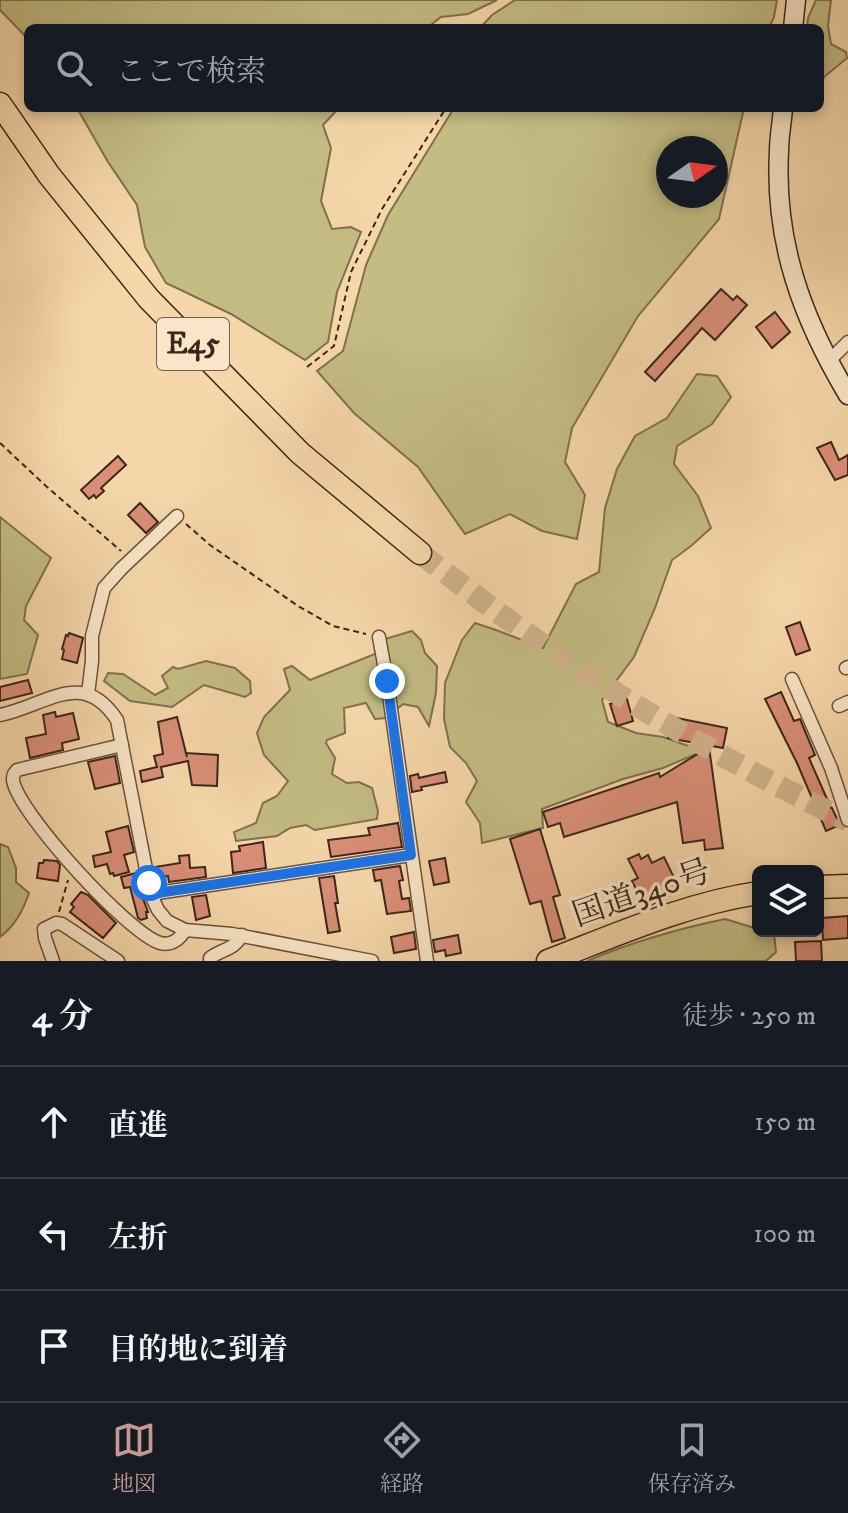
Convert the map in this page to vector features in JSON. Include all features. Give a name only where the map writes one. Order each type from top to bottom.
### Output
[{"type":"highway","name":"E45","points":[[0,104],[49,175],[149,299],[300,453],[420,553]]},
{"type":"highway","points":[[824,887],[848,886]]},
{"type":"highway","name":"国道340号","points":[[548,961],[706,903],[752,894]]},
{"type":"street","points":[[793,24],[796,0]]},
{"type":"street","points":[[783,112],[779,197],[785,241],[796,288],[814,334],[848,395]]},
{"type":"street","points":[[829,361],[848,342]]},
{"type":"street","points":[[88,694],[92,636],[104,588],[177,516]]},
{"type":"street","points":[[379,637],[427,961]]},
{"type":"street","points":[[792,679],[831,768],[848,820]]},
{"type":"street","points":[[0,715],[68,693],[88,694],[110,710],[117,720],[151,895],[167,921],[185,930],[242,935],[372,961]]},
{"type":"street","points":[[122,745],[25,766],[17,770],[13,780],[24,804],[74,868],[127,921],[162,944],[181,937],[185,930]]},
{"type":"street","points":[[151,895],[411,855]]},
{"type":"street","points":[[53,961],[44,929],[56,923],[118,961]]},
{"type":"street","points":[[210,961],[214,955],[237,944],[242,935]]},
{"type":"path","points":[[307,367],[334,346],[351,272],[382,209],[443,112]]},
{"type":"path","points":[[0,443],[131,560]]},
{"type":"path","points":[[177,516],[210,545],[298,606],[333,626],[379,637]]},
{"type":"path","points":[[56,923],[65,885],[74,868]]},
{"type":"shaded area","points":[[0,0],[497,0],[468,14],[441,17],[432,24],[24,24],[24,35],[0,10]]},
{"type":"shaded area","points":[[515,0],[777,0],[771,24],[484,24]]},
{"type":"shaded area","points":[[816,0],[831,0],[828,26],[831,44],[846,52],[847,58],[824,77],[824,24],[807,24]]},
{"type":"shaded area","points":[[79,112],[335,112],[323,125],[331,148],[321,201],[332,229],[351,227],[361,232],[337,292],[328,342],[305,360],[231,314],[166,283],[145,247],[137,205]]},
{"type":"shaded area","points":[[452,112],[743,112],[728,179],[728,136],[656,136],[656,208],[721,208],[719,219],[638,316],[572,428],[565,462],[585,495],[577,539],[542,531],[510,514],[465,534],[418,467],[354,413],[317,371],[343,351],[366,265],[388,215]]},
{"type":"shaded area","points":[[697,374],[717,376],[731,397],[712,424],[677,446],[674,464],[698,496],[711,528],[672,560],[634,657],[602,700],[608,722],[703,751],[663,768],[623,779],[542,809],[543,828],[482,843],[480,823],[466,802],[477,781],[466,763],[450,747],[444,719],[445,683],[462,640],[475,623],[543,648],[576,584],[599,572],[605,508],[617,469],[635,436],[667,418]]},
{"type":"shaded area","points":[[0,517],[51,558],[26,606],[24,620],[38,635],[27,674],[0,679]]},
{"type":"shaded area","points":[[412,631],[437,666],[436,693],[429,726],[418,707],[403,704],[386,718],[375,719],[366,703],[344,708],[345,733],[326,743],[335,758],[332,774],[347,783],[359,782],[372,788],[377,819],[315,830],[306,825],[290,828],[277,836],[236,841],[234,832],[256,823],[263,803],[277,796],[288,781],[264,755],[257,733],[264,717],[290,690],[284,669],[292,666],[310,680],[375,654],[385,639]]},
{"type":"shaded area","points":[[206,661],[235,668],[250,681],[251,693],[245,697],[204,685],[172,707],[130,701],[104,681],[108,673],[123,674],[155,695],[168,688],[162,676],[173,667],[178,669]]},
{"type":"shaded area","points":[[0,844],[8,847],[16,868],[16,882],[29,893],[18,918],[0,937]]},
{"type":"shaded area","points":[[725,919],[752,927],[752,937],[774,937],[776,952],[766,961],[587,961],[621,948]]},
{"type":"building","points":[[721,289],[733,300],[737,296],[747,305],[715,340],[702,328],[655,381],[645,372]]},
{"type":"building","points":[[775,312],[790,332],[772,348],[756,327]]},
{"type":"building","points":[[831,442],[839,460],[848,455],[848,475],[835,480],[817,448]]},
{"type":"building","points":[[118,456],[126,465],[101,488],[104,491],[96,498],[94,495],[89,499],[81,490]]},
{"type":"building","points":[[140,503],[158,522],[146,533],[128,515]]},
{"type":"building","points":[[800,622],[810,650],[796,655],[786,627]]},
{"type":"building","points":[[69,633],[83,638],[77,663],[62,659],[62,649]]},
{"type":"building","points":[[28,680],[32,693],[0,701],[0,687]]},
{"type":"building","points":[[781,692],[794,721],[800,719],[815,755],[809,758],[840,825],[826,831],[765,699]]},
{"type":"building","points":[[627,699],[633,721],[617,726],[610,704]]},
{"type":"building","points":[[55,712],[56,717],[73,713],[79,739],[62,743],[63,750],[30,758],[26,738],[46,734],[43,715]]},
{"type":"building","points":[[177,717],[186,753],[218,755],[217,786],[192,785],[188,761],[161,767],[163,777],[142,782],[140,771],[157,767],[154,756],[163,754],[158,722]]},
{"type":"building","points":[[672,717],[727,728],[723,748],[668,738]]},
{"type":"building","points":[[709,747],[723,848],[705,850],[704,840],[683,843],[677,802],[564,837],[560,823],[548,827],[543,812],[659,773],[660,777]]},
{"type":"building","points":[[115,756],[120,783],[95,789],[88,762]]},
{"type":"building","points":[[445,772],[447,782],[412,792],[410,776],[418,774],[419,778]]},
{"type":"building","points":[[398,823],[402,847],[331,857],[328,840],[370,835],[368,828]]},
{"type":"building","points":[[128,826],[134,852],[124,855],[129,872],[114,876],[110,874],[107,864],[95,867],[93,856],[111,852],[106,832]]},
{"type":"building","points":[[540,829],[560,895],[553,897],[565,938],[552,942],[541,901],[530,904],[510,839]]},
{"type":"building","points":[[263,842],[266,868],[233,873],[231,852],[240,851],[239,846]]},
{"type":"building","points":[[639,854],[641,859],[648,855],[652,863],[664,857],[680,890],[645,908],[632,881],[638,878],[628,859]]},
{"type":"building","points":[[189,855],[190,868],[205,867],[206,877],[169,882],[168,876],[157,877],[155,867],[180,863],[179,856]]},
{"type":"building","points":[[445,858],[449,882],[434,885],[429,861]]},
{"type":"building","points":[[44,860],[57,861],[60,865],[58,881],[37,878],[39,863]]},
{"type":"building","points":[[400,866],[402,899],[409,898],[411,911],[387,914],[381,880],[375,881],[373,870]]},
{"type":"building","points":[[136,873],[148,912],[147,918],[141,920],[130,887],[124,888],[121,877]]},
{"type":"building","points":[[334,876],[340,931],[328,933],[319,878]]},
{"type":"building","points":[[81,892],[116,923],[103,938],[70,912],[74,907],[71,904]]},
{"type":"building","points":[[206,895],[210,916],[196,920],[192,897]]},
{"type":"building","points":[[848,916],[848,938],[823,940],[824,918]]},
{"type":"building","points":[[414,932],[416,949],[394,953],[391,937]]},
{"type":"building","points":[[458,935],[461,953],[446,956],[445,950],[435,952],[433,940]]},
{"type":"building","points":[[821,941],[822,961],[796,961],[795,942]]},
{"type":"tunnel","points":[[420,553],[526,633],[616,693],[731,760],[848,821]]},
{"type":"route","points":[[149,883],[151,895],[411,855],[387,681]]}]
